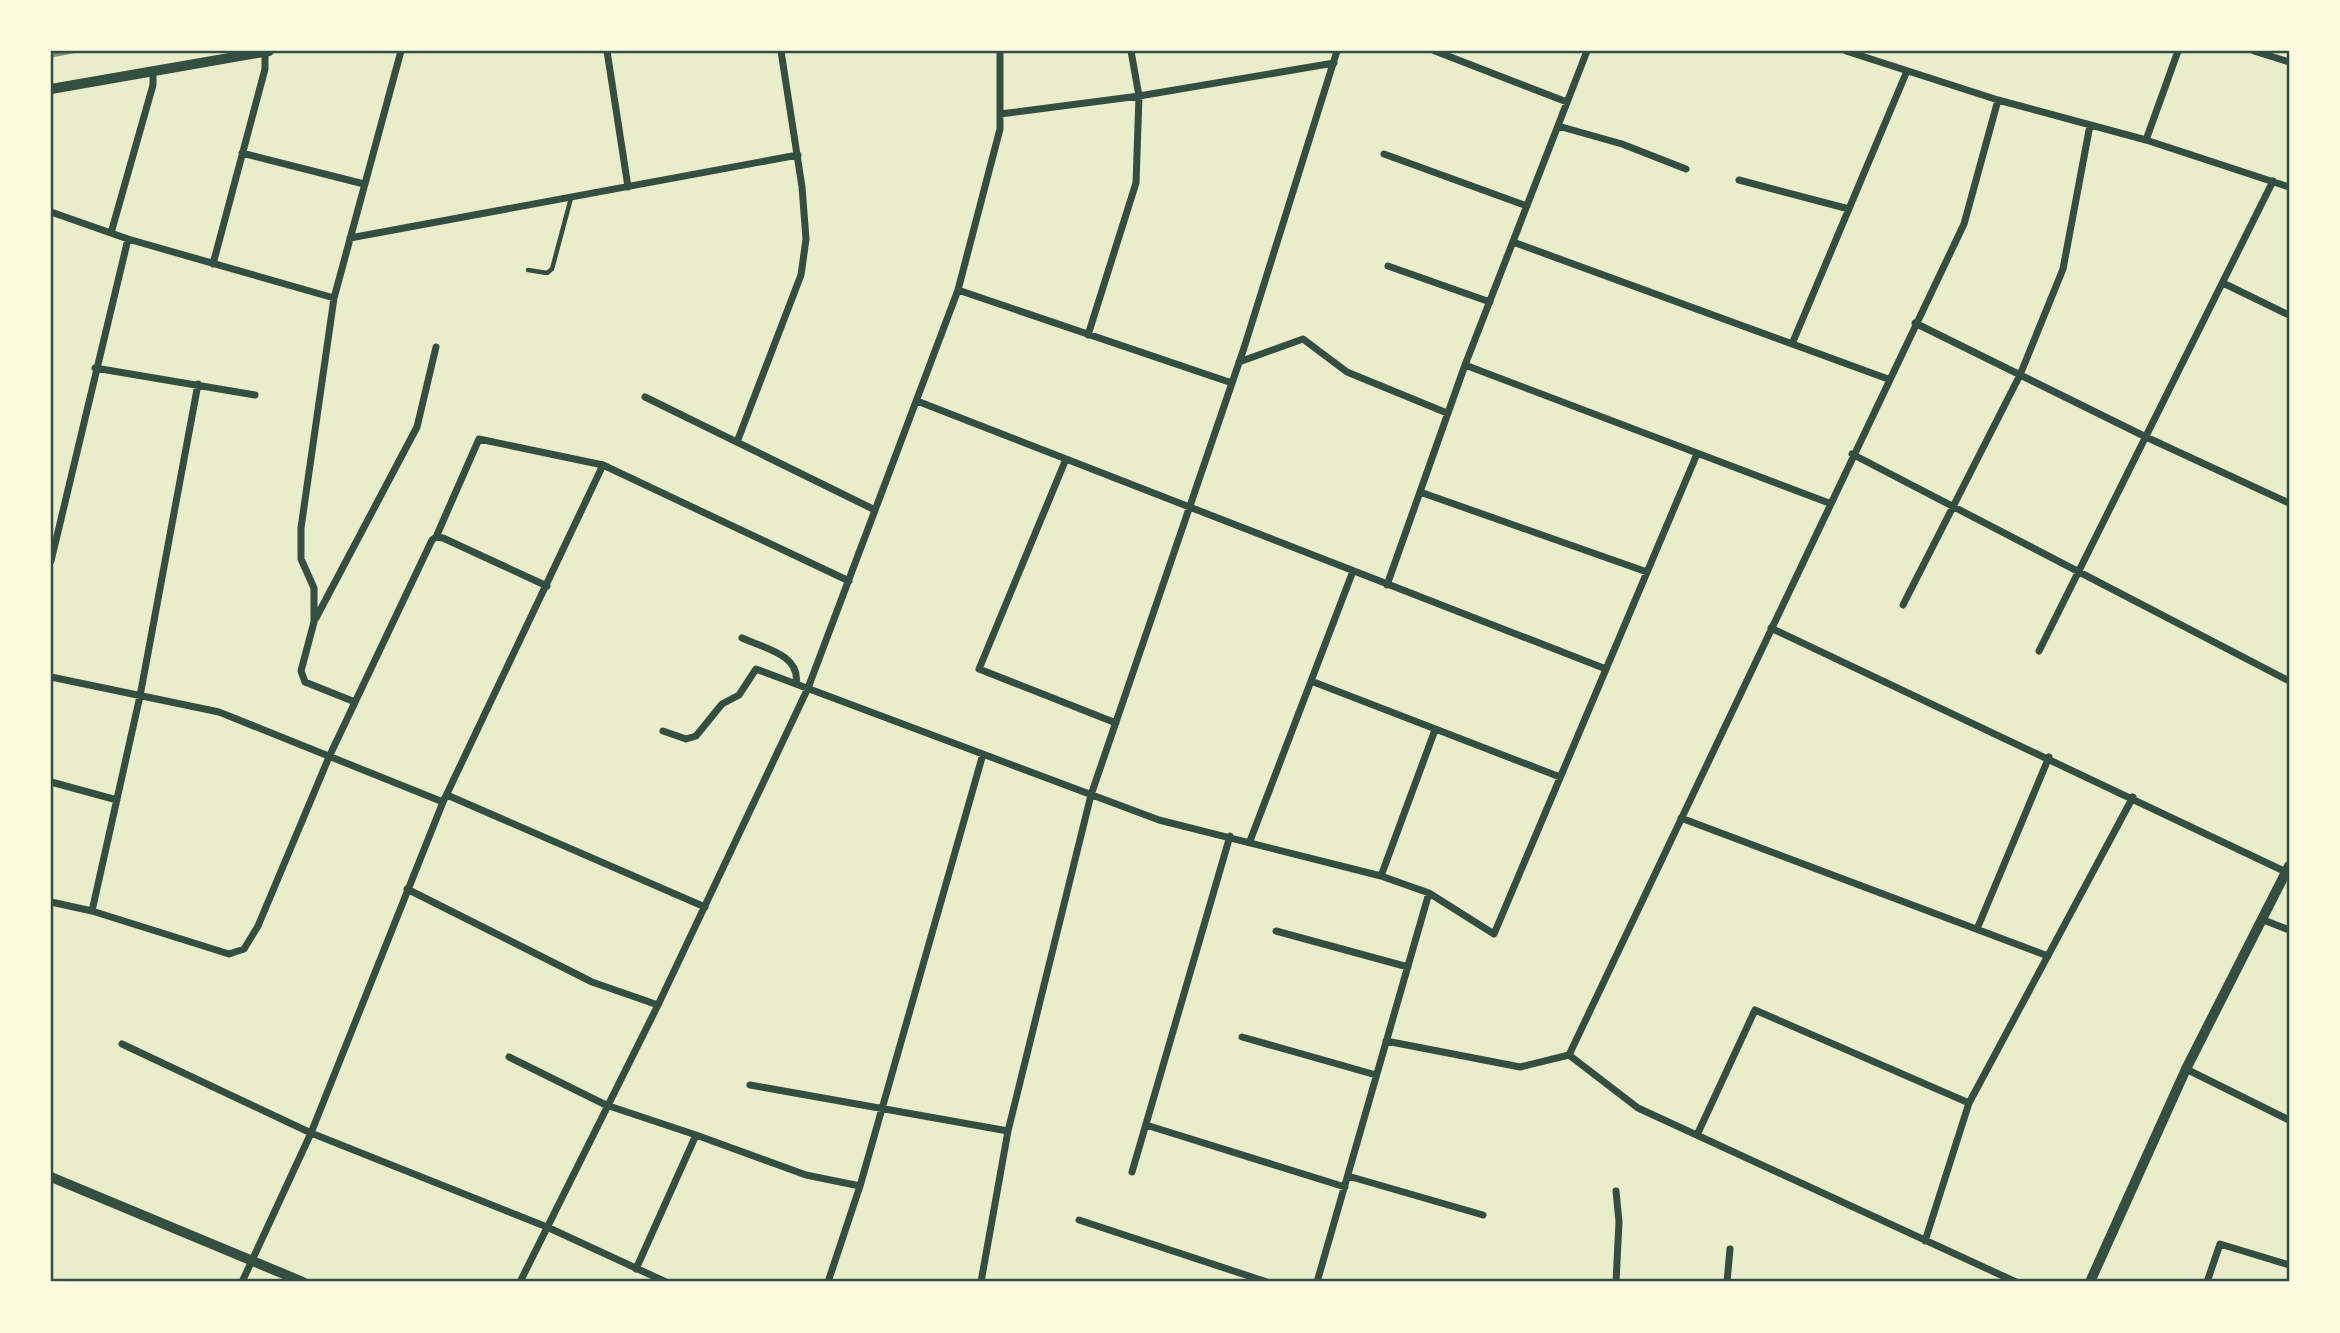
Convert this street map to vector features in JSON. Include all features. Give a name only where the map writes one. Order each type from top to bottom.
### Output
[{"type":"street","points":[[51,89],[267,51],[265,69],[213,264]]},
{"type":"street","points":[[314,622],[314,588],[301,559],[301,528],[334,298],[401,51]]},
{"type":"street","points":[[607,51],[628,187]]},
{"type":"street","points":[[737,442],[801,275],[806,239],[798,155],[781,51]]},
{"type":"street","points":[[520,1282],[606,1104],[658,1005],[808,688],[958,290],[1000,129],[1000,51]]},
{"type":"street","points":[[1088,335],[1136,183],[1139,96],[1131,51]]},
{"type":"street","points":[[981,1282],[1009,1131],[1091,795],[1239,362],[1337,51]]},
{"type":"street","points":[[1435,51],[1567,102]]},
{"type":"street","points":[[1387,585],[1447,413],[1587,51]]},
{"type":"street","points":[[2146,140],[2178,51]]},
{"type":"street","points":[[2254,51],[2289,62]]},
{"type":"street","points":[[1851,52],[1998,100],[2146,140],[2289,187]]},
{"type":"street","points":[[1000,114],[1139,96],[1334,63]]},
{"type":"street","points":[[111,233],[153,85],[153,71]]},
{"type":"street","points":[[1793,344],[1907,71]]},
{"type":"street","points":[[1569,1055],[1852,454],[1964,224],[1998,100]]},
{"type":"street","points":[[1903,605],[2020,375],[2063,269],[2090,125]]},
{"type":"street","points":[[1558,126],[1622,144],[1686,169]]},
{"type":"street","points":[[242,153],[364,184]]},
{"type":"street","points":[[1384,154],[1527,206]]},
{"type":"street","points":[[350,237],[798,155]]},
{"type":"street","points":[[1739,180],[1849,209]]},
{"type":"street","points":[[2039,651],[2273,181]]},
{"type":"street","points":[[51,212],[128,239],[334,298]]},
{"type":"street","points":[[51,561],[128,239]]},
{"type":"street","points":[[1513,242],[1888,379]]},
{"type":"street","points":[[1388,266],[1490,302]]},
{"type":"street","points":[[2223,283],[2289,315]]},
{"type":"street","points":[[958,290],[1232,383]]},
{"type":"street","points":[[1915,323],[2146,437],[2289,503]]},
{"type":"street","points":[[1239,362],[1303,340],[1348,372],[1447,413]]},
{"type":"street","points":[[355,702],[305,682],[301,671],[314,622],[416,427],[436,347]]},
{"type":"street","points":[[1465,365],[1829,503]]},
{"type":"street","points":[[95,368],[255,395]]},
{"type":"street","points":[[92,911],[140,696],[198,384]]},
{"type":"street","points":[[645,397],[875,510]]},
{"type":"street","points":[[917,401],[1606,668]]},
{"type":"street","points":[[51,902],[92,911],[229,954],[244,949],[258,926],[329,757],[432,540],[436,537],[480,439],[603,465],[849,581]]},
{"type":"street","points":[[663,731],[686,739],[696,736],[713,719],[722,704],[739,695],[757,669],[1159,820],[1381,876],[1429,893],[1494,934],[1697,454]]},
{"type":"street","points":[[1852,454],[2289,681]]},
{"type":"street","points":[[1066,459],[979,669],[1116,723]]},
{"type":"street","points":[[242,1282],[311,1133],[445,799],[603,465]]},
{"type":"street","points":[[1420,492],[1647,572]]},
{"type":"street","points":[[436,537],[547,586]]},
{"type":"street","points":[[1250,841],[1353,571]]},
{"type":"street","points":[[1771,628],[2288,869],[2186,1069],[2090,1282]]},
{"type":"street","points":[[742,638],[791,660],[797,669],[796,684]]},
{"type":"street","points":[[51,677],[219,712],[329,757],[445,799],[705,907]]},
{"type":"street","points":[[1311,681],[1560,777]]},
{"type":"street","points":[[1381,876],[1435,730]]},
{"type":"street","points":[[828,1282],[860,1186],[983,754]]},
{"type":"street","points":[[1977,929],[2049,757]]},
{"type":"street","points":[[51,782],[117,800]]},
{"type":"street","points":[[1925,1241],[1969,1104],[2133,797]]},
{"type":"street","points":[[1681,818],[2048,956]]},
{"type":"street","points":[[1132,1172],[1230,836]]},
{"type":"street","points":[[407,889],[592,982],[658,1005]]},
{"type":"street","points":[[1317,1282],[1429,893]]},
{"type":"street","points":[[2261,919],[2289,930]]},
{"type":"street","points":[[1276,931],[1408,967]]},
{"type":"street","points":[[1697,1135],[1755,1010],[1969,1104]]},
{"type":"street","points":[[1242,1037],[1376,1075]]},
{"type":"street","points":[[1386,1041],[1520,1067],[1569,1055]]},
{"type":"street","points":[[122,1044],[311,1133],[547,1227],[666,1282]]},
{"type":"street","points":[[1569,1055],[1638,1108],[2016,1282]]},
{"type":"street","points":[[509,1057],[606,1104],[806,1175],[860,1186]]},
{"type":"street","points":[[2186,1069],[2289,1120]]},
{"type":"street","points":[[750,1085],[1009,1131]]},
{"type":"street","points":[[1146,1125],[1345,1187]]},
{"type":"street","points":[[636,1269],[696,1135]]},
{"type":"street","points":[[1348,1176],[1483,1215]]},
{"type":"street","points":[[51,1177],[303,1282]]},
{"type":"street","points":[[1616,1191],[1619,1222],[1616,1282]]},
{"type":"street","points":[[1079,1220],[1267,1282]]},
{"type":"street","points":[[2207,1282],[2220,1244],[2289,1265]]},
{"type":"street","points":[[1727,1282],[1730,1250]]},
{"type":"lane","points":[[528,270],[547,273],[552,269],[571,197]]},
{"type":"railway","points":[[51,55],[72,51]]}]
